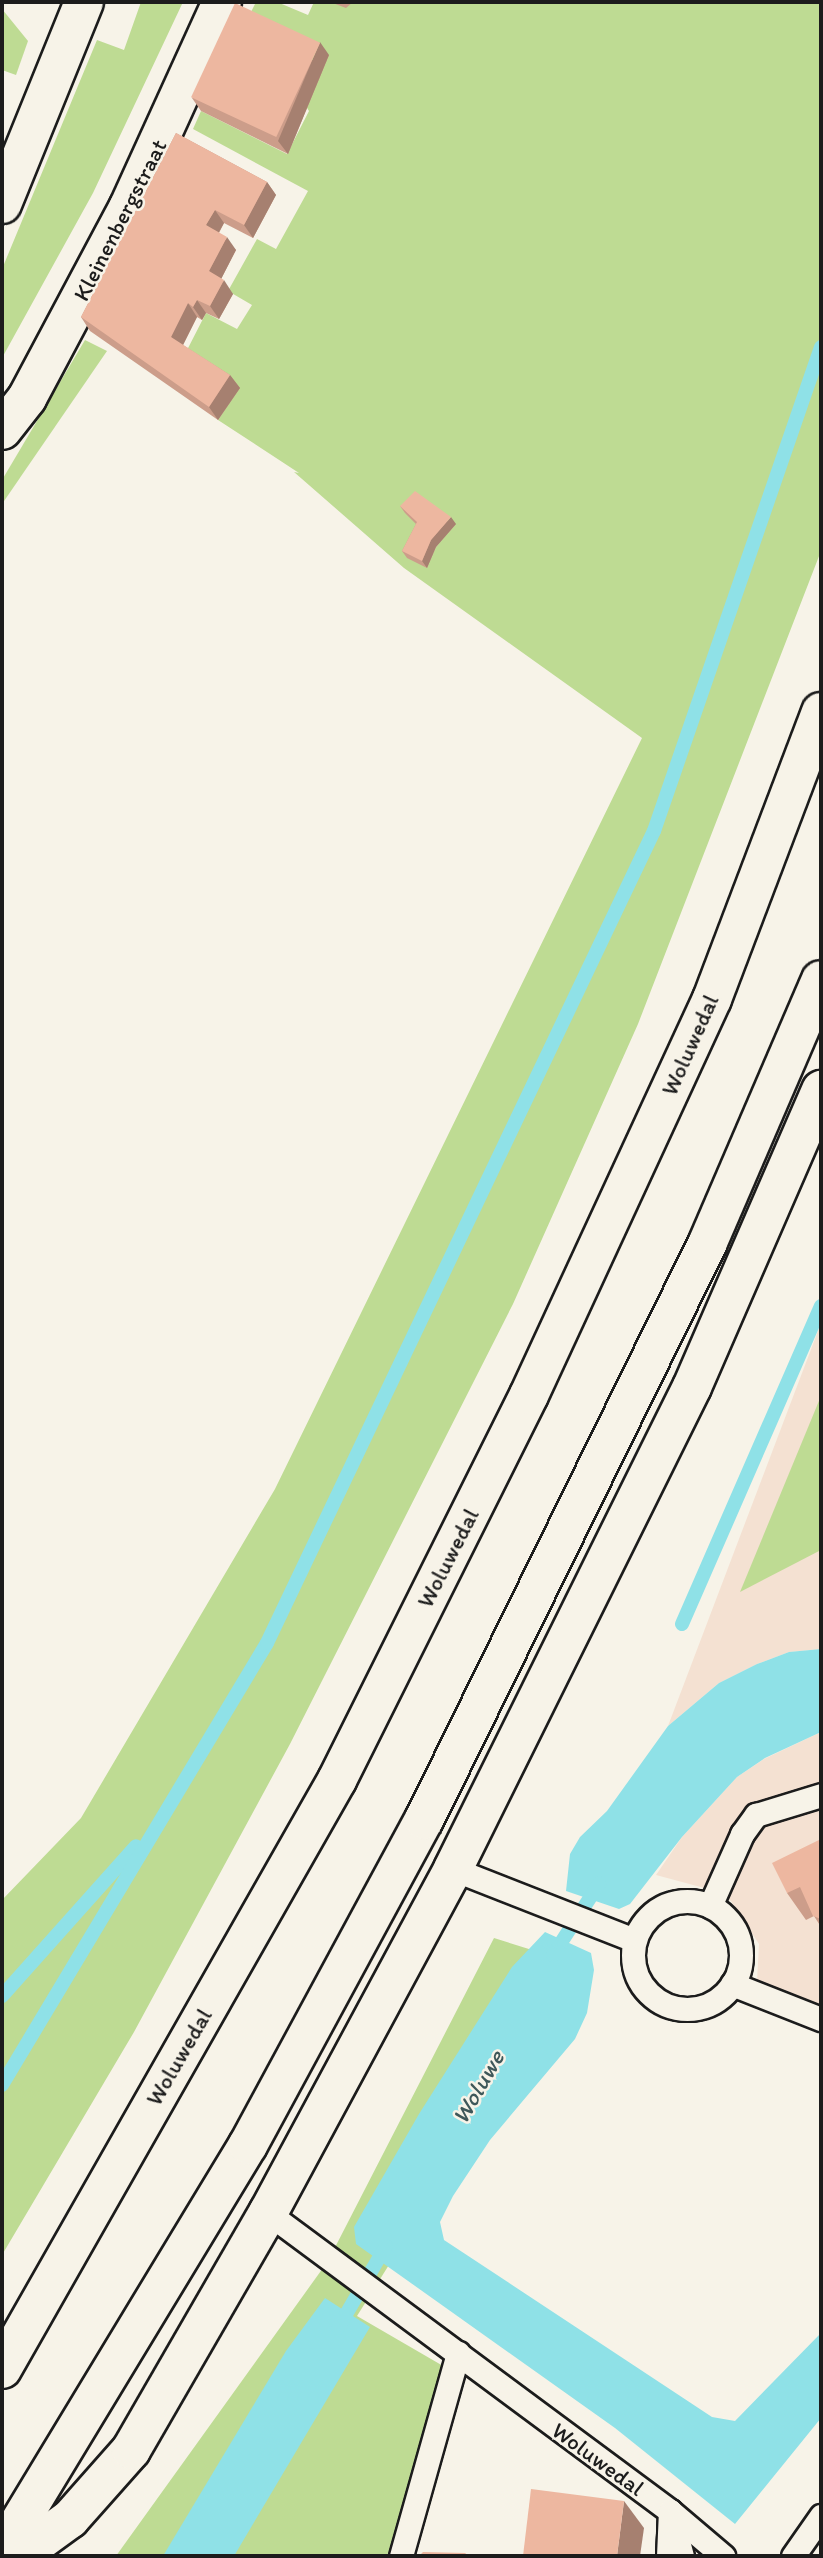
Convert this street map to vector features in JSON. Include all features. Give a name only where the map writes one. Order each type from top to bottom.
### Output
[{"type":"main road","name":"Kleinenbergstraat","points":[[2,430],[27,398],[129,206],[222,2]]},
{"type":"main road","points":[[2,204],[76,3]]},
{"type":"main road","name":"Woluwedal","points":[[2,2369],[337,1780],[529,1395],[712,999],[821,712]]},
{"type":"main road","points":[[2,2551],[248,2145],[424,1820],[708,1242],[821,980]]},
{"type":"main road","points":[[19,2556],[70,2519],[131,2450],[268,2213],[453,1869],[692,1387],[821,1090]]},
{"type":"lane","points":[[710,1906],[742,1835],[756,1815],[821,1795]]},
{"type":"lane","points":[[453,1869],[634,1940]]},
{"type":"lane","points":[[673,1902],[710,1906],[736,1931],[741,1949],[732,1984],[721,1996],[698,2007],[673,2007],[657,2000],[636,1974],[634,1940],[649,1917],[673,1902]]},
{"type":"lane","points":[[732,1984],[821,2019]]},
{"type":"lane","name":"Woluwedal","points":[[268,2213],[670,2511],[723,2556]]},
{"type":"lane","points":[[401,2556],[458,2353]]},
{"type":"lane","points":[[668,2556],[670,2511]]},
{"type":"lane","points":[[670,2511],[682,2556]]},
{"type":"lane","points":[[793,2556],[821,2516]]},
{"type":"shaded area","points":[[821,1323],[821,1649],[789,1652],[719,1683],[668,1726]]},
{"type":"shaded area","points":[[821,1732],[821,2014],[757,1981],[759,1944],[731,1901],[708,1889],[656,1875],[682,1837],[737,1777],[764,1759]]},
{"type":"green space","points":[[141,2],[183,2],[93,193],[2,358],[2,269],[97,40],[124,50]]},
{"type":"green space","points":[[256,2],[277,2],[308,15],[314,2],[821,2],[821,551],[638,1024],[513,1304],[290,1744],[134,2032],[2,2255],[2,1900],[81,1818],[275,1489],[642,738],[404,568],[294,472],[299,473],[218,420],[239,388],[185,354],[206,313],[237,329],[252,305],[228,291],[257,239],[276,249],[308,191],[193,129],[201,111],[287,154],[309,111],[248,18]],"holes":[[[455,524],[436,547],[426,568],[422,529]]]},
{"type":"green space","points":[[2,9],[28,41],[16,75],[2,70]]},
{"type":"green space","points":[[85,340],[107,351],[2,504],[2,480]]},
{"type":"green space","points":[[821,1396],[821,1550],[740,1592]]},
{"type":"green space","points":[[494,1938],[577,1964],[357,2316],[450,2370],[392,2556],[116,2556],[328,2261]]},
{"type":"water","points":[[821,1649],[821,1732],[765,1758],[737,1777],[682,1837],[630,1904],[619,1909],[566,1891],[570,1854],[580,1837],[607,1811],[668,1726],[719,1683],[789,1652]]},
{"type":"water","points":[[545,1932],[591,1953],[594,1970],[587,2013],[575,2039],[490,2140],[453,2196],[440,2222],[444,2240],[712,2417],[735,2421],[821,2333],[821,2418],[735,2524],[615,2428],[356,2244],[354,2227],[419,2114],[512,1967]]},
{"type":"water","points":[[325,2298],[370,2327],[234,2556],[163,2556],[286,2351]]},
{"type":"building","points":[[235,3],[320,43],[276,137],[191,97]]},
{"type":"building","points":[[176,133],[267,182],[244,225],[215,210],[206,225],[227,237],[209,271],[224,280],[210,306],[197,300],[193,307],[188,303],[171,337],[230,375],[209,407],[81,317]]},
{"type":"building","points":[[415,491],[451,517],[431,540],[422,561],[402,551],[417,522],[400,506]]},
{"type":"building","points":[[821,1839],[821,1919],[813,1916],[800,1887],[787,1893],[772,1863]]},
{"type":"building","points":[[531,2489],[624,2501],[617,2556],[523,2556]]},
{"type":"building","points":[[423,2552],[465,2553],[469,2556],[419,2556]]},
{"type":"waterway","points":[[2,2085],[267,1643],[654,831],[821,347]]},
{"type":"waterway","points":[[682,1624],[821,1306]]},
{"type":"waterway","points":[[2,1996],[136,1846]]},
{"type":"waterway","name":"Woluwe","points":[[553,1955],[599,1884]]},
{"type":"waterway","name":"Woluwe","points":[[338,2328],[386,2246]]}]
